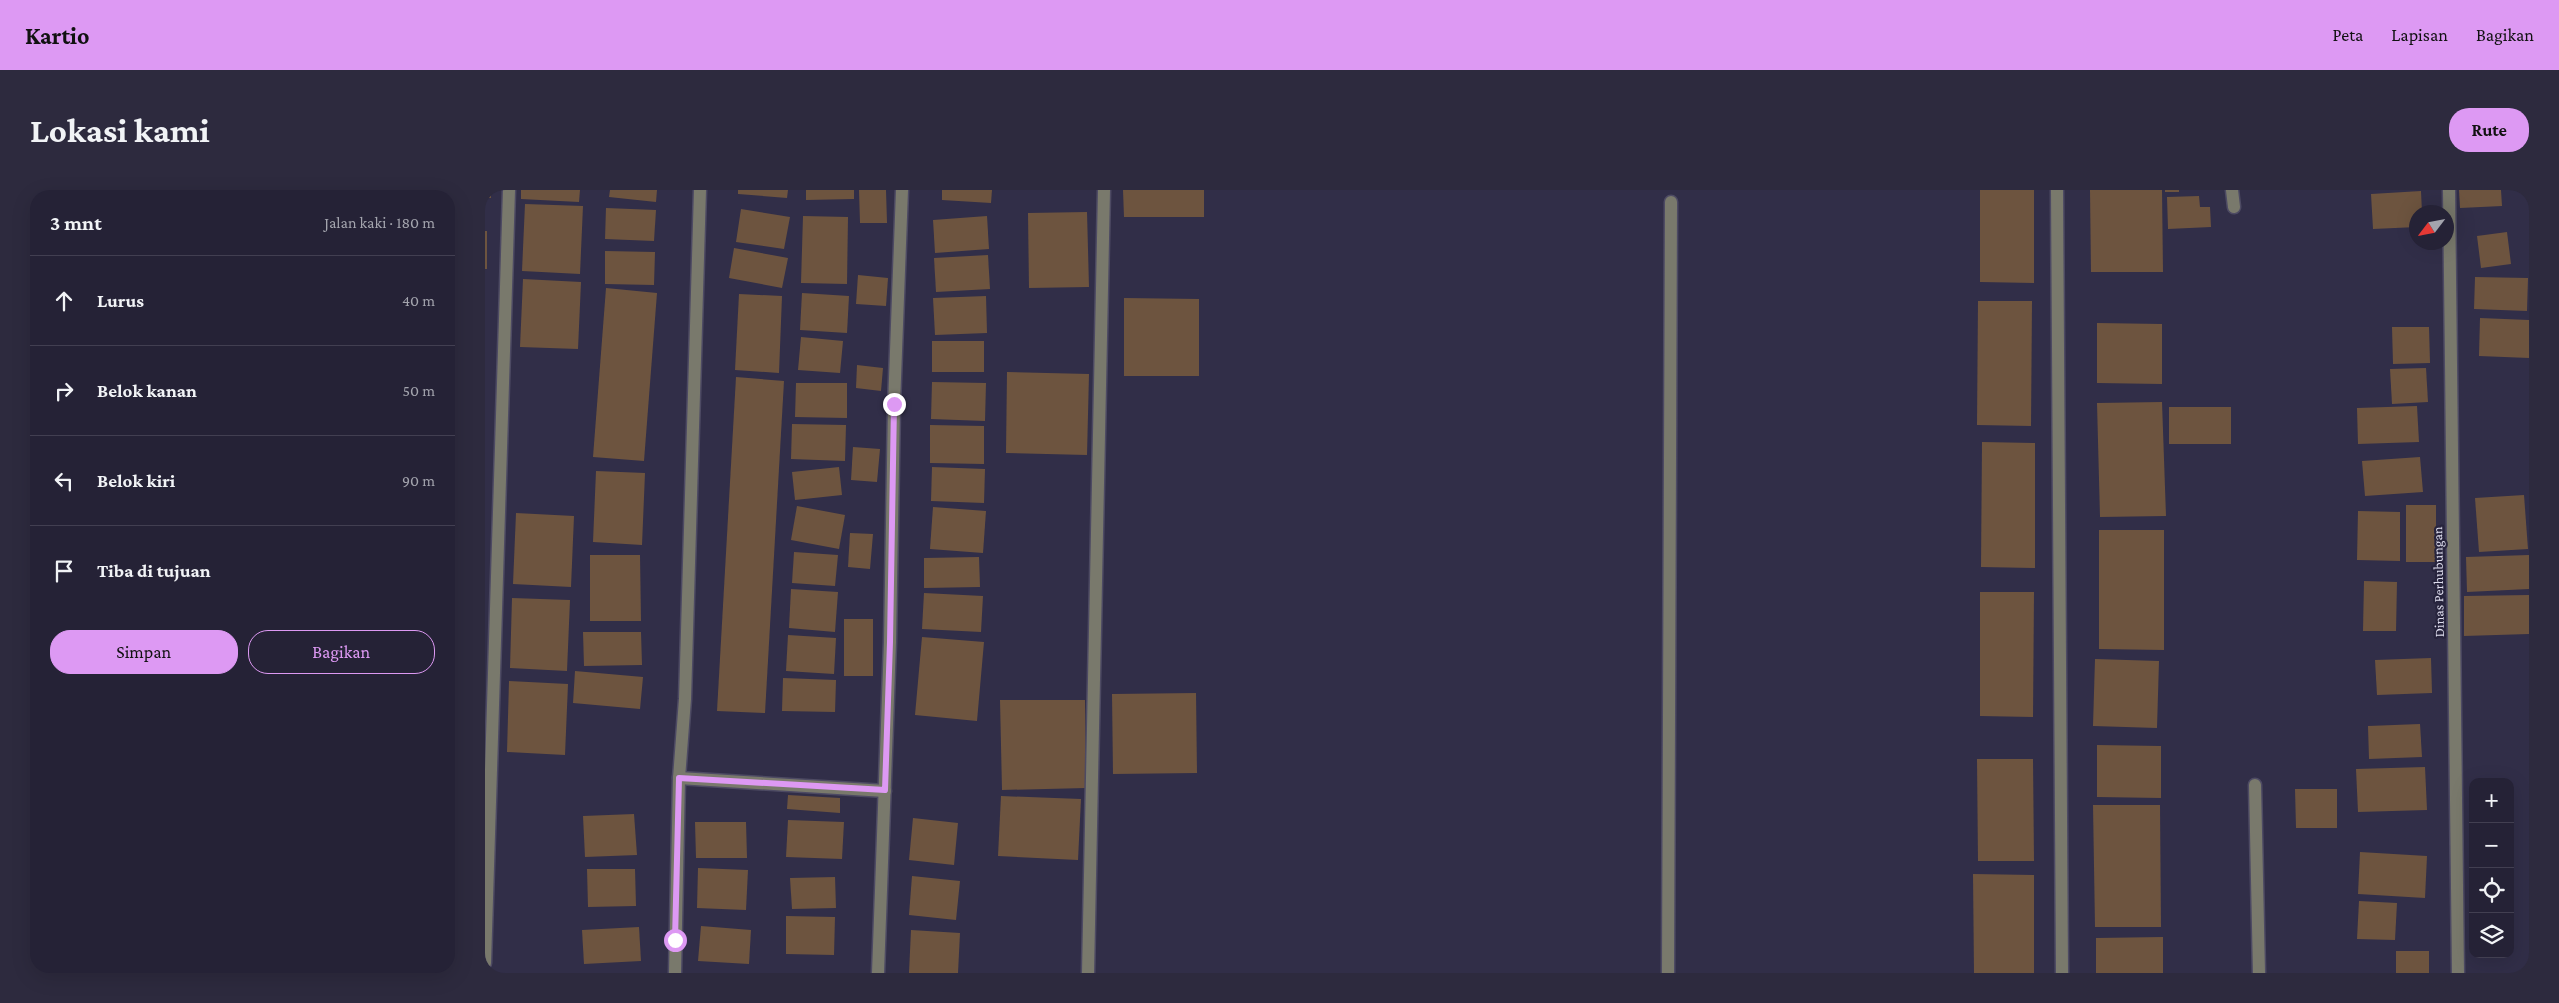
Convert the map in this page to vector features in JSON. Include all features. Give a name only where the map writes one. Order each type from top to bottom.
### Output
[{"type":"street","points":[[485,963],[488,776],[509,190]]},
{"type":"street","points":[[675,973],[679,778],[686,690],[700,190]]},
{"type":"street","points":[[878,973],[890,642],[894,404],[902,190]]},
{"type":"street","points":[[1088,973],[1104,190]]},
{"type":"street","points":[[2057,190],[2062,973]]},
{"type":"street","points":[[2232,190],[2234,207]]},
{"type":"street","name":"Dinas Perhubungan","points":[[2449,190],[2458,973]]},
{"type":"street","points":[[1668,973],[1671,202]]},
{"type":"street","points":[[679,778],[885,790]]},
{"type":"street","points":[[2255,784],[2259,973]]},
{"type":"building","points":[[485,190],[491,190],[491,198],[485,198]]},
{"type":"building","points":[[521,190],[580,190],[579,202],[521,199]]},
{"type":"building","points":[[610,190],[657,190],[656,202],[609,197]]},
{"type":"building","points":[[738,190],[788,190],[787,198],[738,194]]},
{"type":"building","points":[[806,190],[854,190],[854,199],[806,200]]},
{"type":"building","points":[[859,190],[886,190],[887,223],[860,223]]},
{"type":"building","points":[[942,190],[992,190],[991,203],[942,200]]},
{"type":"building","points":[[1123,190],[1204,190],[1204,217],[1124,217]]},
{"type":"building","points":[[1980,190],[2034,190],[2034,283],[1980,282]]},
{"type":"building","points":[[2090,190],[2162,190],[2163,272],[2091,272]]},
{"type":"building","points":[[2165,190],[2179,190],[2179,192],[2165,192]]},
{"type":"building","points":[[2459,190],[2501,190],[2502,206],[2460,208]]},
{"type":"building","points":[[2421,191],[2422,205],[2409,205],[2409,227],[2373,229],[2371,194]]},
{"type":"building","points":[[2199,196],[2200,207],[2210,207],[2211,227],[2168,229],[2167,197]]},
{"type":"building","points":[[525,204],[583,206],[580,274],[522,271]]},
{"type":"building","points":[[606,208],[656,210],[654,241],[605,239]]},
{"type":"building","points":[[741,209],[790,217],[784,249],[736,242]]},
{"type":"building","points":[[1087,212],[1089,287],[1029,288],[1028,213]]},
{"type":"building","points":[[803,216],[848,217],[847,284],[801,283]]},
{"type":"building","points":[[987,216],[989,249],[935,253],[933,220]]},
{"type":"building","points":[[485,231],[487,231],[487,269],[485,269]]},
{"type":"building","points":[[2507,232],[2511,264],[2481,268],[2477,236]]},
{"type":"building","points":[[734,248],[788,258],[782,288],[729,278]]},
{"type":"building","points":[[605,251],[655,252],[654,285],[605,284]]},
{"type":"building","points":[[988,255],[990,289],[936,292],[934,258]]},
{"type":"building","points":[[858,275],[888,278],[886,306],[856,304]]},
{"type":"building","points":[[2475,277],[2528,278],[2527,311],[2474,309]]},
{"type":"building","points":[[523,279],[581,282],[578,349],[520,347]]},
{"type":"building","points":[[606,288],[657,293],[644,461],[593,457]]},
{"type":"building","points":[[802,293],[849,296],[847,333],[800,330]]},
{"type":"building","points":[[739,294],[782,296],[779,373],[735,370]]},
{"type":"building","points":[[986,296],[987,333],[935,335],[933,298]]},
{"type":"building","points":[[1124,298],[1199,299],[1199,376],[1124,376]]},
{"type":"building","points":[[1978,301],[2032,301],[2031,426],[1977,425]]},
{"type":"building","points":[[2480,318],[2529,320],[2529,358],[2479,356]]},
{"type":"building","points":[[2097,323],[2162,324],[2162,384],[2097,383]]},
{"type":"building","points":[[2392,327],[2429,327],[2430,363],[2393,364]]},
{"type":"building","points":[[801,337],[843,341],[840,373],[798,370]]},
{"type":"building","points":[[932,341],[984,341],[984,372],[932,372]]},
{"type":"building","points":[[857,365],[883,368],[881,391],[856,388]]},
{"type":"building","points":[[2426,368],[2428,402],[2392,404],[2390,369]]},
{"type":"building","points":[[1007,372],[1089,374],[1087,455],[1006,453]]},
{"type":"building","points":[[736,377],[784,381],[765,713],[717,711]]},
{"type":"building","points":[[932,382],[986,383],[985,421],[931,419]]},
{"type":"building","points":[[796,383],[847,383],[847,418],[795,417]]},
{"type":"building","points":[[2162,402],[2166,516],[2100,517],[2097,403]]},
{"type":"building","points":[[2417,406],[2419,442],[2358,444],[2357,408]]},
{"type":"building","points":[[2169,407],[2231,407],[2231,444],[2169,444]]},
{"type":"building","points":[[792,424],[846,425],[845,461],[791,459]]},
{"type":"building","points":[[930,425],[984,426],[984,464],[930,463]]},
{"type":"building","points":[[1982,442],[2035,443],[2035,568],[1981,567]]},
{"type":"building","points":[[853,447],[880,449],[877,482],[851,480]]},
{"type":"building","points":[[2420,457],[2423,492],[2365,496],[2362,461]]},
{"type":"building","points":[[839,467],[842,495],[795,500],[792,472]]},
{"type":"building","points":[[932,467],[985,469],[984,503],[931,501]]},
{"type":"building","points":[[596,471],[645,473],[642,545],[593,542]]},
{"type":"building","points":[[2524,495],[2528,549],[2479,552],[2475,498]]},
{"type":"building","points":[[2406,505],[2436,505],[2436,562],[2406,562]]},
{"type":"building","points":[[797,506],[845,515],[839,549],[791,540]]},
{"type":"building","points":[[933,507],[986,511],[983,553],[930,549]]},
{"type":"building","points":[[2358,511],[2400,512],[2400,561],[2357,560]]},
{"type":"building","points":[[516,513],[574,516],[571,587],[513,584]]},
{"type":"building","points":[[2099,530],[2164,530],[2164,650],[2099,649]]},
{"type":"building","points":[[850,533],[873,534],[870,569],[848,567]]},
{"type":"building","points":[[794,552],[838,555],[835,586],[792,583]]},
{"type":"building","points":[[590,555],[640,555],[641,621],[590,621]]},
{"type":"building","points":[[2529,555],[2529,589],[2467,592],[2466,557]]},
{"type":"building","points":[[979,557],[980,587],[924,588],[924,558]]},
{"type":"building","points":[[2364,581],[2397,582],[2396,631],[2363,631]]},
{"type":"building","points":[[791,589],[838,592],[835,632],[789,628]]},
{"type":"building","points":[[1980,592],[2034,592],[2033,717],[1980,716]]},
{"type":"building","points":[[924,593],[983,596],[981,632],[922,629]]},
{"type":"building","points":[[2529,595],[2529,634],[2464,636],[2464,596]]},
{"type":"building","points":[[512,598],[570,600],[567,671],[510,668]]},
{"type":"building","points":[[844,619],[873,619],[873,676],[844,676]]},
{"type":"building","points":[[583,632],[641,632],[642,665],[584,666]]},
{"type":"building","points":[[788,635],[836,638],[834,674],[786,671]]},
{"type":"building","points":[[922,637],[984,642],[977,721],[915,715]]},
{"type":"building","points":[[2431,658],[2432,693],[2377,695],[2375,660]]},
{"type":"building","points":[[2095,659],[2159,661],[2157,728],[2093,726]]},
{"type":"building","points":[[575,671],[643,677],[640,709],[573,703]]},
{"type":"building","points":[[783,678],[836,680],[835,712],[782,711]]},
{"type":"building","points":[[509,681],[568,684],[565,755],[507,752]]},
{"type":"building","points":[[1196,693],[1197,773],[1113,774],[1112,694]]},
{"type":"building","points":[[1000,700],[1085,700],[1086,788],[1002,790]]},
{"type":"building","points":[[2420,724],[2422,757],[2369,759],[2368,726]]},
{"type":"building","points":[[2097,745],[2161,746],[2161,798],[2097,797]]},
{"type":"building","points":[[1977,759],[2033,759],[2034,861],[1978,861]]},
{"type":"building","points":[[2425,767],[2427,810],[2358,812],[2356,769]]},
{"type":"building","points":[[2295,789],[2337,789],[2337,828],[2296,828]]},
{"type":"building","points":[[788,795],[840,798],[840,813],[787,809]]},
{"type":"building","points":[[1001,796],[1081,799],[1078,860],[998,856]]},
{"type":"building","points":[[2093,805],[2160,805],[2161,927],[2095,927]]},
{"type":"building","points":[[634,814],[637,855],[585,857],[583,816]]},
{"type":"building","points":[[913,818],[958,823],[954,865],[909,860]]},
{"type":"building","points":[[788,820],[844,822],[842,859],[786,857]]},
{"type":"building","points":[[695,822],[746,822],[747,858],[696,858]]},
{"type":"building","points":[[2360,852],[2427,856],[2425,898],[2358,894]]},
{"type":"building","points":[[698,868],[748,870],[746,910],[697,908]]},
{"type":"building","points":[[587,869],[635,869],[636,906],[588,907]]},
{"type":"building","points":[[1973,874],[2034,875],[2034,973],[1974,973]]},
{"type":"building","points":[[912,876],[960,881],[956,920],[909,915]]},
{"type":"building","points":[[835,877],[836,908],[792,909],[790,878]]},
{"type":"building","points":[[2359,901],[2397,903],[2395,940],[2357,939]]},
{"type":"building","points":[[786,916],[835,917],[834,955],[786,954]]},
{"type":"building","points":[[701,926],[751,930],[749,964],[698,961]]},
{"type":"building","points":[[639,927],[641,961],[584,964],[582,930]]},
{"type":"building","points":[[911,930],[960,933],[958,973],[909,973]]},
{"type":"building","points":[[2163,937],[2163,973],[2096,973],[2096,938]]},
{"type":"building","points":[[2396,951],[2429,951],[2429,973],[2396,973]]},
{"type":"route","points":[[675,940],[679,778],[885,790],[890,642],[894,404]]}]
